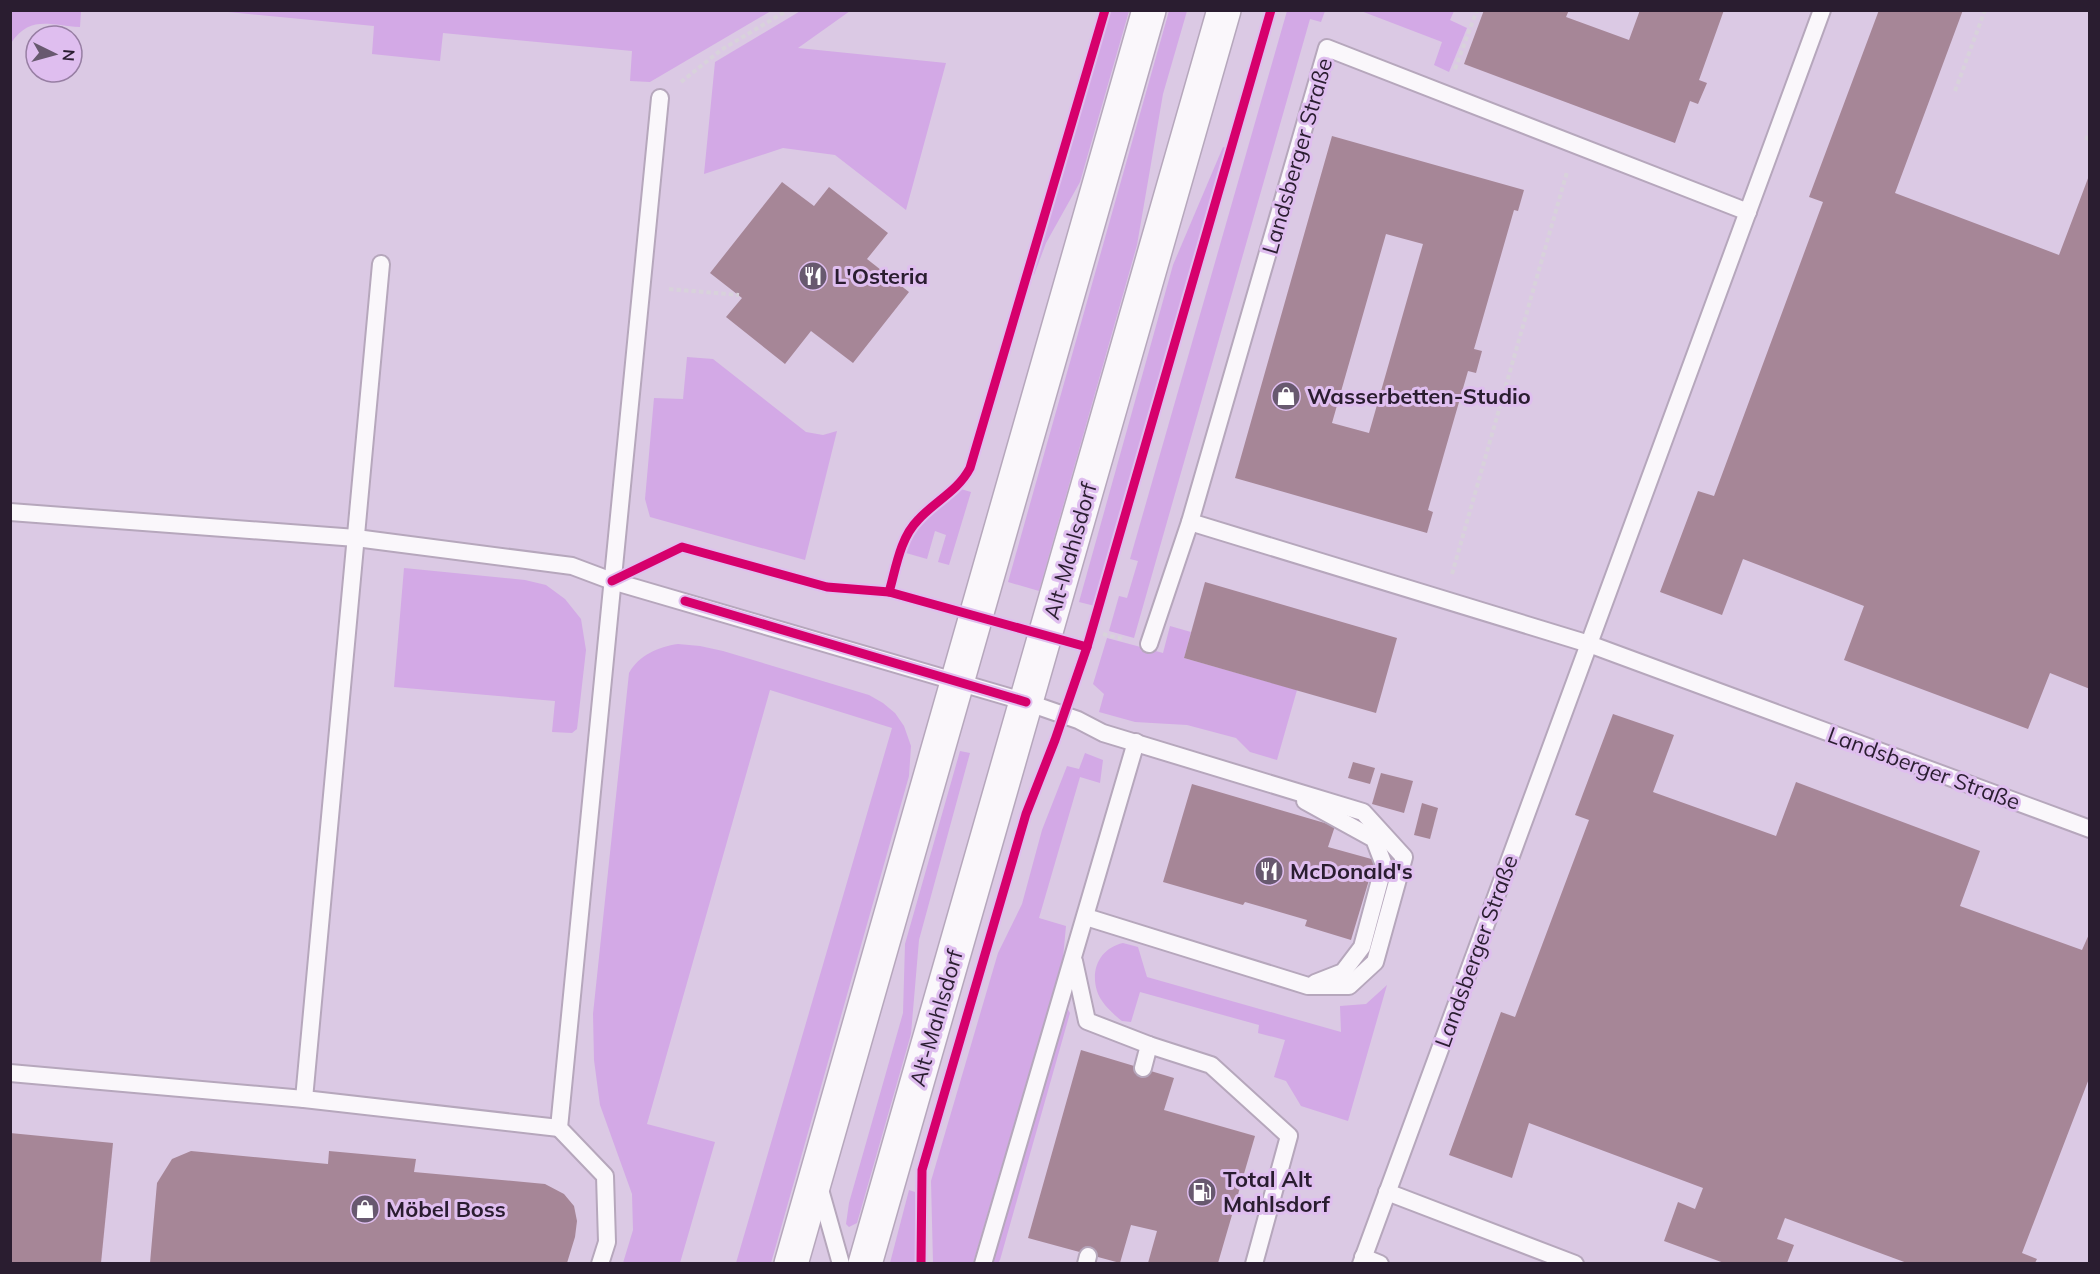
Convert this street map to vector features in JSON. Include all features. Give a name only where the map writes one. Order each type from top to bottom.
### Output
[{"type":"main road","points":[[791,1263],[1149,10]]},
{"type":"main road","name":"Alt-Mahlsdorf","points":[[865,1263],[1224,10]]},
{"type":"lane","name":"Landsberger Straße","points":[[1380,1263],[1362,1260],[1822,10]]},
{"type":"lane","name":"Landsberger Straße","points":[[1149,645],[1190,522],[1327,48],[1748,212]]},
{"type":"lane","points":[[559,1128],[660,98]]},
{"type":"lane","points":[[304,1099],[381,264]]},
{"type":"lane","points":[[10,512],[356,538],[572,566],[612,581],[1026,702],[1078,720],[1103,733],[1277,784],[1362,812],[1404,857],[1375,962],[1349,986],[1308,986],[1086,917]]},
{"type":"lane","name":"Landsberger Straße","points":[[1190,522],[1589,644],[2090,829]]},
{"type":"lane","points":[[983,1263],[1136,742]]},
{"type":"lane","points":[[1073,959],[1087,1021],[1210,1065],[1289,1136],[1254,1263]]},
{"type":"lane","points":[[1143,1068],[1149,1045]]},
{"type":"lane","points":[[10,1073],[304,1099],[559,1128],[605,1176],[607,1242],[600,1263]]},
{"type":"lane","points":[[816,1176],[841,1263]]},
{"type":"lane","points":[[1387,1192],[1575,1263]]},
{"type":"path","points":[[660,98],[721,50],[788,10]]},
{"type":"path","points":[[1445,94],[1477,10]]},
{"type":"path","points":[[1955,91],[1985,10]]},
{"type":"path","points":[[2086,140],[2090,130]]},
{"type":"path","points":[[1445,600],[1575,145]]},
{"type":"path","points":[[641,286],[739,295]]},
{"type":"shaded area","points":[[11,10],[81,11],[80,24],[24,24],[24,29],[11,43]]},
{"type":"shaded area","points":[[771,10],[650,82],[630,81],[632,51],[443,33],[440,61],[372,54],[374,26],[218,11]]},
{"type":"shaded area","points":[[802,10],[850,11],[798,48],[946,63],[906,210],[835,155],[783,148],[704,174],[715,62]]},
{"type":"shaded area","points":[[1110,11],[1129,11],[1080,182],[1046,243],[1034,275],[1030,274],[1064,171]]},
{"type":"shaded area","points":[[1169,11],[1187,11],[1163,94],[1137,245],[1039,591],[1008,582]]},
{"type":"shaded area","points":[[1287,11],[1325,11],[1321,22],[1310,19],[1134,638],[1109,631],[1119,596],[1127,598],[1138,561],[1130,559]]},
{"type":"shaded area","points":[[1361,11],[1454,11],[1450,20],[1467,28],[1449,72],[1434,65],[1442,42]]},
{"type":"shaded area","points":[[1223,147],[1226,148],[1095,606],[1079,602],[1173,265]]},
{"type":"shaded area","points":[[687,357],[713,359],[806,432],[823,435],[837,431],[805,560],[650,517],[645,499],[654,398],[683,399]]},
{"type":"shaded area","points":[[961,489],[971,492],[949,565],[938,562],[946,535],[935,531],[927,559],[906,553],[922,524]]},
{"type":"shaded area","points":[[404,568],[525,580],[546,585],[565,599],[581,619],[586,650],[577,729],[572,733],[552,732],[555,701],[394,687]]},
{"type":"shaded area","points":[[1170,626],[1191,632],[1184,658],[1297,690],[1277,760],[1250,752],[1236,738],[1187,725],[1135,722],[1099,712],[1104,694],[1093,684],[1107,638],[1163,653]]},
{"type":"shaded area","points":[[678,644],[723,651],[869,695],[895,713],[904,726],[911,746],[909,776],[771,1263],[736,1263],[892,728],[770,690],[647,1124],[715,1142],[680,1263],[623,1263],[633,1230],[632,1194],[600,1105],[594,1060],[593,1014],[629,673],[638,661],[650,653]]},
{"type":"shaded area","points":[[960,751],[970,753],[919,940],[911,1034],[857,1223],[849,1227],[846,1224],[849,1203],[903,1013],[905,944]]},
{"type":"shaded area","points":[[1085,753],[1103,760],[1100,783],[1080,777],[1039,918],[1066,926],[1063,958],[974,1260],[973,1263],[933,1263],[931,1181],[998,953],[1022,904],[1042,830],[1067,766],[1079,769]]},
{"type":"shaded area","points":[[1123,943],[1138,947],[1147,977],[1341,1032],[1340,1006],[1366,1004],[1387,985],[1348,1121],[1301,1106],[1286,1081],[1274,1077],[1285,1040],[1258,1033],[1259,1025],[1140,992],[1131,1022],[1122,1021],[1101,999],[1095,983],[1095,974],[1103,954]]},
{"type":"shaded area","points":[[1066,1006],[1070,1013],[1000,1260],[998,1263],[991,1264]]},
{"type":"shaded area","points":[[909,1190],[915,1192],[915,1263],[890,1263]]},
{"type":"building","points":[[1484,10],[1569,10],[1566,17],[1629,40],[1640,10],[1724,10],[1699,80],[1707,83],[1698,104],[1690,101],[1675,143],[1464,64]]},
{"type":"building","points":[[1879,10],[1963,10],[1895,193],[2059,255],[2090,173],[2090,689],[2050,673],[2028,729],[1844,660],[1864,606],[1743,559],[1722,615],[1660,592],[1698,491],[1714,496],[1823,202],[1809,197]]},
{"type":"building","points":[[1332,136],[1524,190],[1518,211],[1514,210],[1474,349],[1482,351],[1476,373],[1468,371],[1428,510],[1433,512],[1427,533],[1235,478]],"holes":[[[1386,234],[1423,244],[1369,433],[1332,423]]]},
{"type":"building","points":[[782,182],[814,206],[829,187],[888,233],[867,259],[909,292],[853,363],[811,331],[785,364],[726,317],[742,298],[710,273]]},
{"type":"building","points":[[1205,582],[1397,638],[1376,713],[1184,658]]},
{"type":"building","points":[[1613,714],[1674,735],[1653,792],[1776,836],[1796,782],[1980,851],[1960,906],[2082,950],[2090,932],[2090,1076],[2022,1253],[2037,1259],[2035,1263],[1907,1263],[1785,1218],[1777,1239],[1794,1245],[1787,1263],[1724,1263],[1664,1241],[1678,1202],[1695,1209],[1703,1188],[1529,1123],[1512,1178],[1449,1155],[1501,1012],[1515,1017],[1589,820],[1575,815]]},
{"type":"building","points":[[1353,762],[1375,768],[1370,784],[1348,778]]},
{"type":"building","points":[[1381,773],[1413,781],[1404,813],[1372,804]]},
{"type":"building","name":"McDonald's","points":[[1192,784],[1335,826],[1328,847],[1375,860],[1351,940],[1305,926],[1307,920],[1245,902],[1243,905],[1163,882]]},
{"type":"building","points":[[1422,803],[1438,808],[1430,839],[1414,835]]},
{"type":"building","points":[[1081,1050],[1174,1078],[1164,1110],[1255,1136],[1218,1263],[1148,1263],[1157,1231],[1131,1225],[1120,1263],[1028,1238]]},
{"type":"building","points":[[10,1133],[113,1143],[101,1263],[10,1263]]},
{"type":"building","name":"Möbel Boss","points":[[191,1151],[328,1164],[329,1151],[416,1159],[414,1172],[545,1184],[564,1194],[574,1206],[577,1221],[575,1237],[567,1263],[150,1263],[157,1183],[172,1159]]},
{"type":"cycle path","points":[[889,592],[899,554],[912,527],[953,490],[970,468],[1105,10]]},
{"type":"cycle path","points":[[921,1264],[922,1170],[1026,814],[1055,740],[1087,647],[1271,10]]},
{"type":"cycle path","points":[[612,581],[682,547],[827,587],[889,592],[1087,647]]},
{"type":"cycle path","points":[[685,601],[1026,702]]},
{"type":"place","name":"L'Osteria","points":[[813,276]]},
{"type":"place","name":"Wasserbetten-Studio","points":[[1286,396]]},
{"type":"place","name":"McDonald's","points":[[1269,871]]},
{"type":"place","name":"Total Alt Mahlsdorf","points":[[1202,1192]]},
{"type":"place","name":"Möbel Boss","points":[[365,1209]]}]
